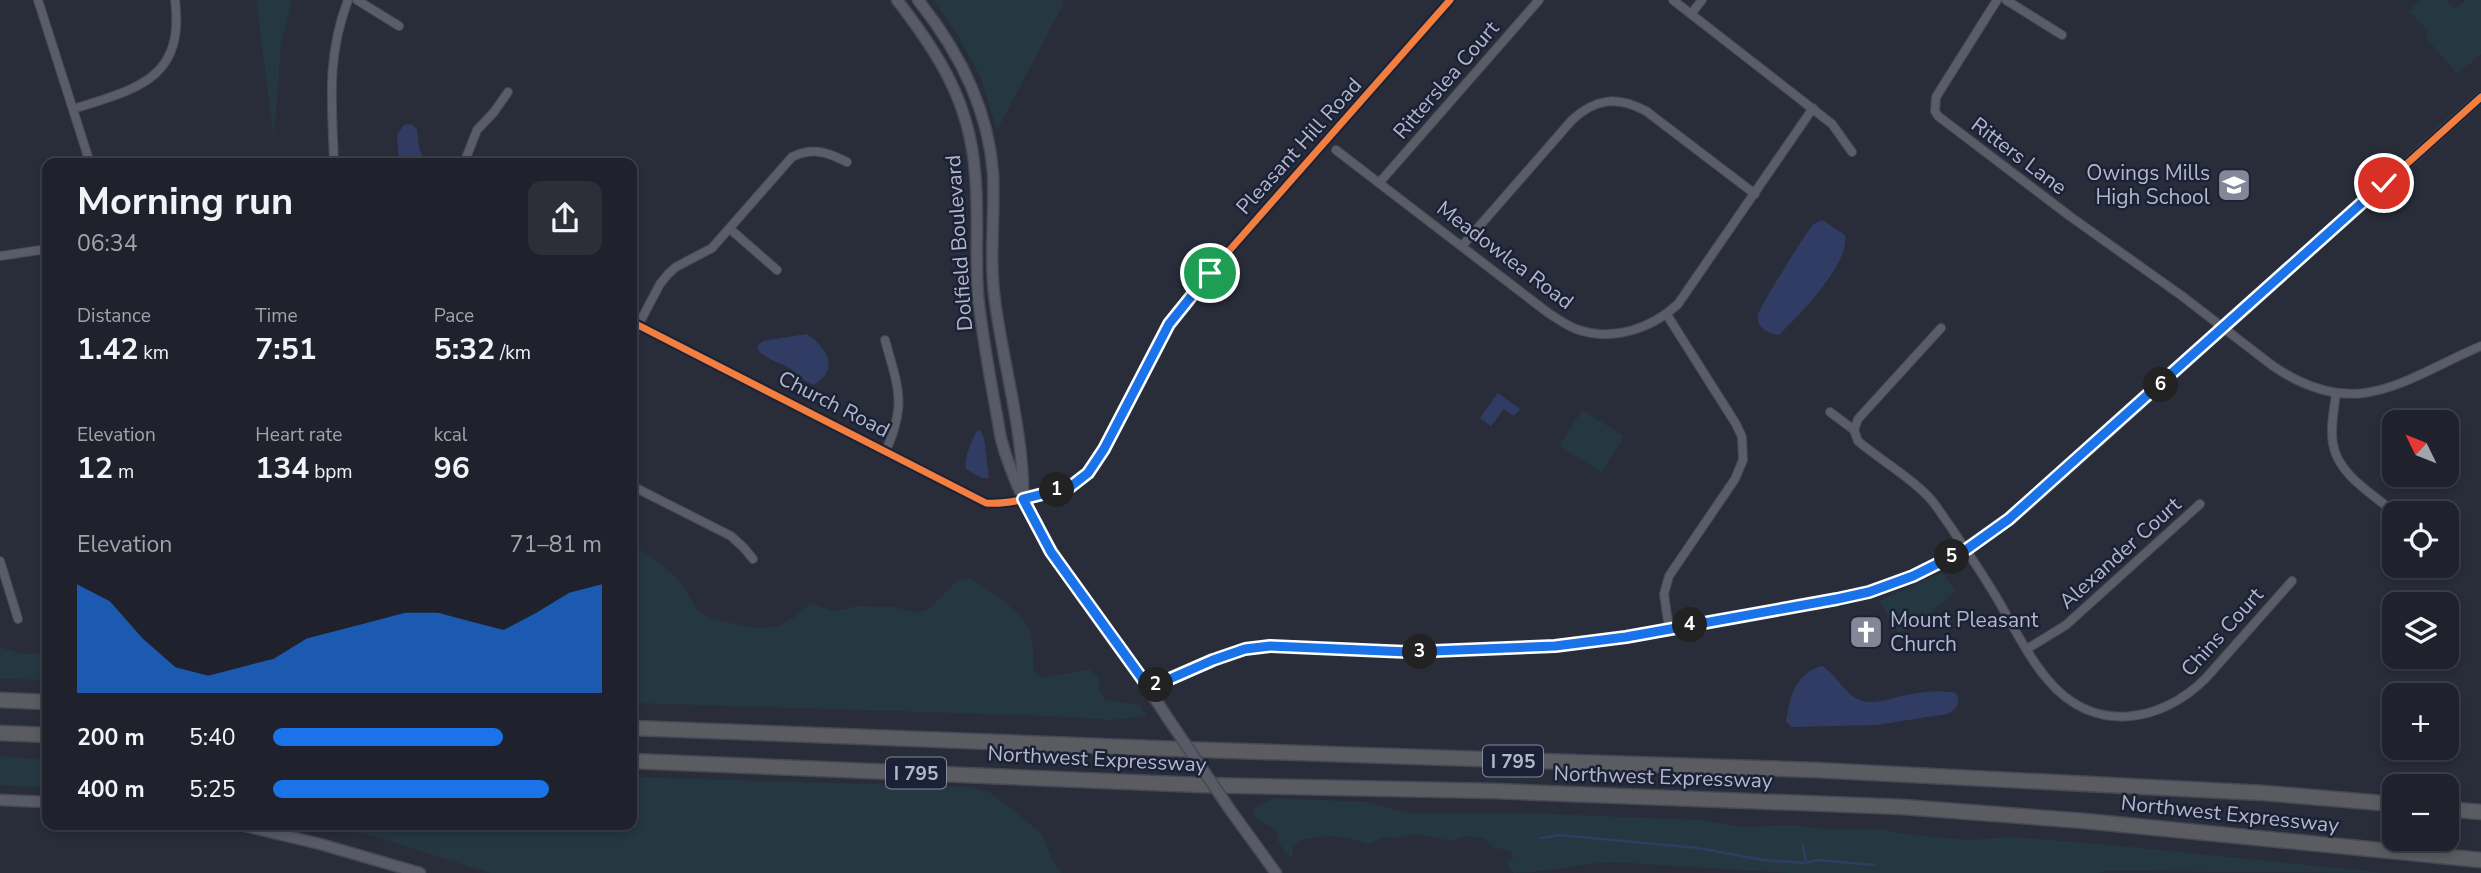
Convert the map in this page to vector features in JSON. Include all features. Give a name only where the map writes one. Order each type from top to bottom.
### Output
[{"type":"highway","points":[[0,700],[42,702]]},
{"type":"highway","name":"Northwest Expressway","points":[[637,728],[1164,749],[1828,770],[2250,792],[2382,803]]},
{"type":"highway","points":[[0,733],[42,735]]},
{"type":"highway","name":"Northwest Expressway","points":[[637,761],[1200,785],[1494,792],[1902,807],[2085,821],[2481,860]]},
{"type":"highway","points":[[2459,810],[2481,812]]},
{"type":"main road","name":"Dolfield Boulevard","points":[[897,0],[938,55],[970,130],[976,173],[976,267],[983,333],[1001,439],[1007,462],[1023,499],[1051,552],[1149,688],[1276,873]]},
{"type":"main road","name":"Dolfield Boulevard","points":[[918,0],[952,47],[968,76],[985,127],[993,174],[994,298],[1022,468],[1023,499]]},
{"type":"main road","points":[[0,800],[42,802]]},
{"type":"main road","points":[[262,830],[419,873]]},
{"type":"street","points":[[38,0],[88,158]]},
{"type":"street","points":[[73,109],[130,91],[158,72],[175,41],[175,0]]},
{"type":"street","points":[[334,158],[331,68],[336,38],[348,0]]},
{"type":"street","points":[[358,0],[400,26]]},
{"type":"street","name":"Pleasant Hill Road","points":[[1023,499],[1070,487],[1088,473],[1104,449],[1164,333],[1184,303],[1450,0]]},
{"type":"street","name":"Ritterslea Court","points":[[1380,182],[1539,0]]},
{"type":"street","points":[[1672,0],[1832,124],[1852,152]]},
{"type":"street","points":[[1691,14],[1702,0]]},
{"type":"street","name":"Ritters Lane","points":[[1997,0],[1936,97],[1935,111],[1938,117],[2287,376],[2336,394]]},
{"type":"street","points":[[2006,0],[2062,35]]},
{"type":"street","points":[[466,158],[477,130],[508,92]]},
{"type":"street","points":[[1149,688],[1245,649],[1270,646],[1408,652],[1500,650],[1594,642],[1869,592],[1913,576],[1967,549],[2031,502],[2481,97]]},
{"type":"street","points":[[1462,246],[1572,120],[1583,110],[1604,102],[1631,103],[1646,111],[1755,194]]},
{"type":"street","name":"Meadowlea Road","points":[[1336,150],[1547,312],[1576,329],[1609,334],[1638,329],[1667,315],[1688,291],[1813,108]]},
{"type":"street","points":[[637,321],[668,274],[712,248],[792,157],[804,151],[818,151],[827,152],[847,162]]},
{"type":"street","points":[[730,229],[777,270]]},
{"type":"street","points":[[0,256],[42,250]]},
{"type":"street","points":[[1667,315],[1736,424],[1744,450],[1741,469],[1669,576],[1664,594],[1669,629]]},
{"type":"street","name":"Church Road","points":[[637,325],[986,503],[998,504],[1023,499]]},
{"type":"street","points":[[1854,430],[1858,419],[1941,328]]},
{"type":"street","points":[[885,340],[900,397],[896,429],[886,450]]},
{"type":"street","points":[[2382,502],[2353,477],[2336,454],[2332,431],[2336,394],[2384,391],[2481,346]]},
{"type":"street","name":"Chins Court","points":[[1830,412],[1854,430],[1858,441],[1934,503],[1950,529],[1967,549],[2048,681],[2077,705],[2103,715],[2135,717],[2151,714],[2179,701],[2193,691],[2292,581]]},
{"type":"street","points":[[637,489],[731,536],[753,559]]},
{"type":"street","name":"Alexander Court","points":[[2027,649],[2066,625],[2200,504]]},
{"type":"street","points":[[0,561],[18,619]]},
{"type":"shaded area","points":[[256,0],[292,0],[281,44],[274,138]]},
{"type":"shaded area","points":[[933,0],[1061,0],[1064,3],[997,130],[980,76],[957,34]]},
{"type":"shaded area","points":[[2421,0],[2446,0],[2455,9],[2466,0],[2481,0],[2481,54],[2458,74],[2425,37],[2429,32],[2409,11]]},
{"type":"shaded area","points":[[1582,410],[1624,436],[1602,472],[1559,446]]},
{"type":"shaded area","points":[[637,548],[677,579],[700,612],[715,619],[765,628],[783,624],[811,603],[833,611],[859,606],[894,607],[918,613],[930,608],[957,581],[969,578],[1004,602],[1026,625],[1032,642],[1034,672],[1043,678],[1090,669],[1099,678],[1099,690],[1105,700],[1140,705],[1147,716],[1111,720],[637,703]]},
{"type":"shaded area","points":[[1942,573],[1956,591],[1916,625],[1899,633],[1879,601]]},
{"type":"shaded area","points":[[0,647],[30,654],[42,650],[42,680],[0,679]]},
{"type":"shaded area","points":[[0,756],[42,760],[42,788],[0,785]]},
{"type":"shaded area","points":[[637,777],[968,787],[991,793],[1042,834],[1053,862],[1062,873],[490,873],[346,830],[637,830]]},
{"type":"shaded area","points":[[1274,798],[1368,802],[1407,813],[1551,814],[1702,820],[1743,827],[1792,825],[1824,829],[1878,829],[1969,840],[2012,837],[2386,873],[1787,873],[1610,862],[1513,873],[1506,863],[1514,857],[1510,851],[1493,847],[1484,838],[1467,836],[1451,841],[1416,834],[1399,838],[1383,837],[1369,844],[1343,837],[1316,837],[1298,841],[1292,858],[1280,845],[1276,829],[1260,822],[1252,813],[1256,807]]},
{"type":"water","points":[[411,124],[417,129],[419,148],[424,158],[399,158],[397,135],[404,125]]},
{"type":"water","points":[[1822,220],[1845,235],[1845,247],[1840,260],[1832,274],[1798,315],[1779,335],[1771,333],[1759,323],[1760,309],[1809,231],[1814,224]]},
{"type":"water","points":[[807,334],[820,346],[828,359],[827,372],[814,385],[758,350],[758,345],[763,341]]},
{"type":"water","points":[[1498,393],[1520,409],[1514,416],[1504,409],[1491,426],[1480,418]]},
{"type":"water","points":[[980,430],[984,439],[989,478],[982,478],[966,469],[968,450],[976,432]]},
{"type":"water","points":[[1822,666],[1851,695],[1863,701],[1877,702],[1915,693],[1943,692],[1956,693],[1958,703],[1956,708],[1947,714],[1876,725],[1792,727],[1786,722],[1795,687],[1806,674]]},
{"type":"waterway","points":[[1541,838],[1559,835],[1698,848],[1763,860],[1806,863],[1817,860],[1874,865]]},
{"type":"waterway","points":[[1803,845],[1806,863]]},
{"type":"cycle path","points":[[637,325],[986,503],[1021,500],[1062,490],[1080,481],[1097,461],[1139,378],[1183,303],[1450,0]]},
{"type":"cycle path","points":[[1149,688],[1245,649],[1270,646],[1408,652],[1555,646],[1626,637],[1837,599],[1916,574],[1963,550],[2031,502],[2481,97]]},
{"type":"place","name":"Owings Mills High School","points":[[2234,185]]},
{"type":"place","name":"Mount Pleasant Church","points":[[1866,632]]},
{"type":"route","points":[[1210,273],[1169,324],[1104,449],[1088,473],[1080,482],[1070,487],[1023,499],[1051,552],[1149,688],[1245,649],[1270,646],[1408,652],[1500,650],[1594,642],[1837,599],[1869,592],[1913,576],[1967,549],[2031,502],[2384,183]]}]
